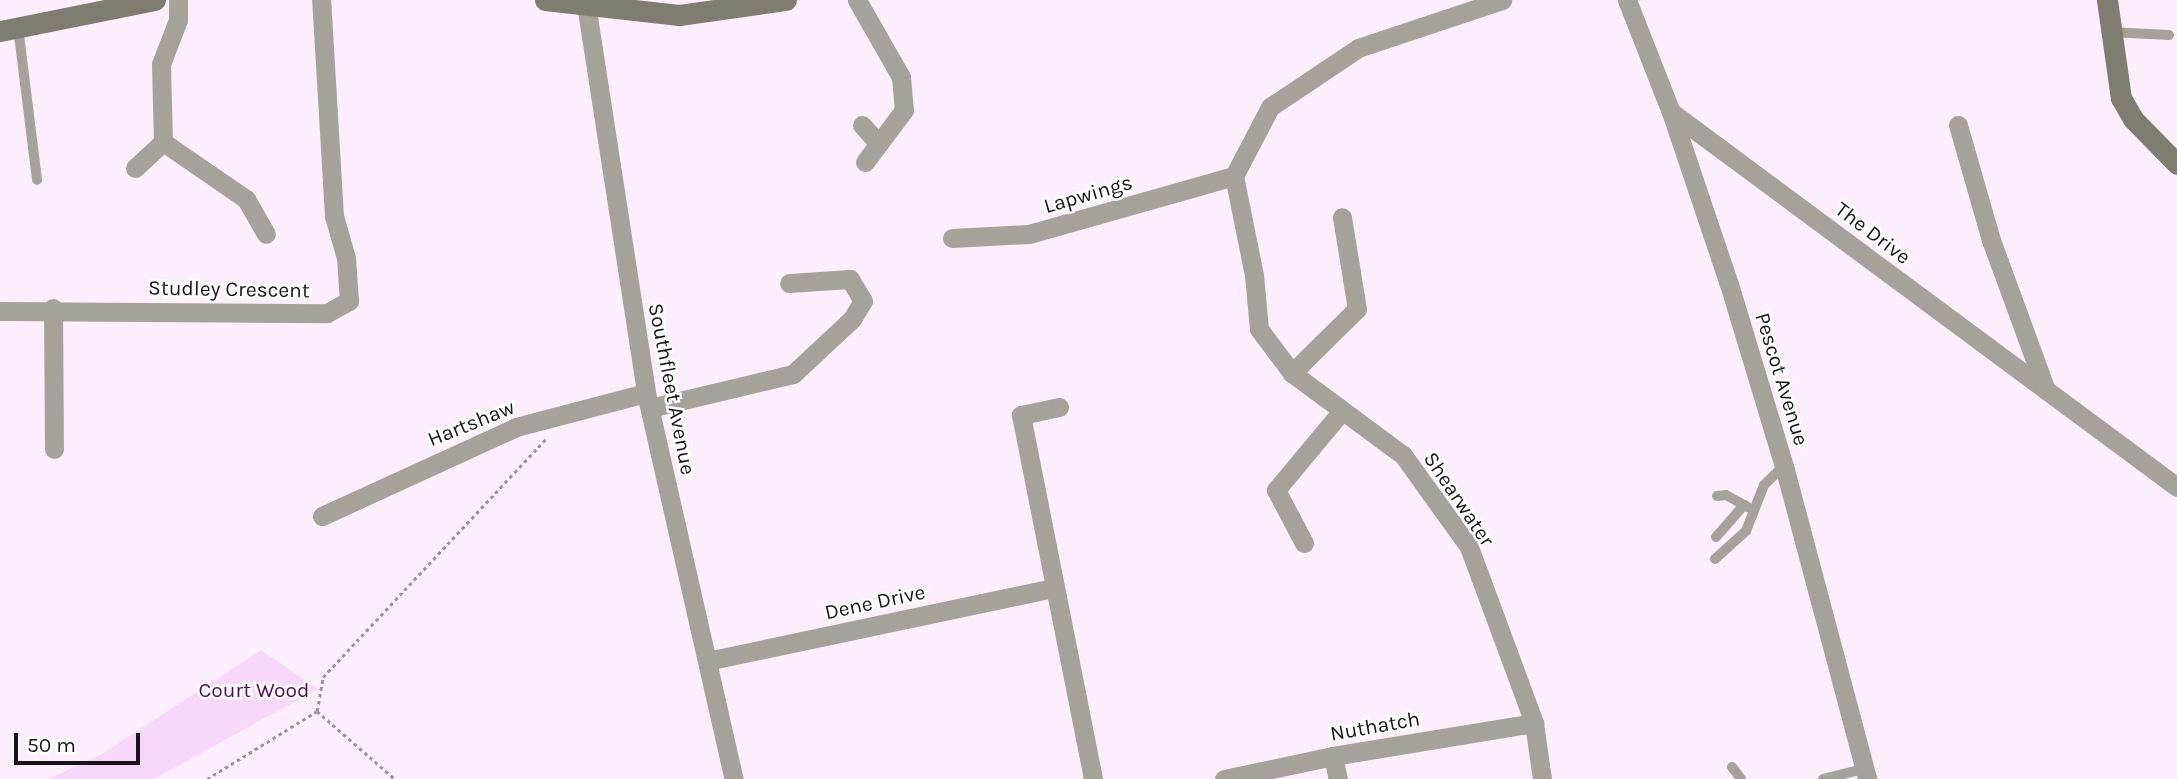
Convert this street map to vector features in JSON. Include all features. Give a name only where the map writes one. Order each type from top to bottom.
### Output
[{"type":"street","points":[[9,29],[155,0]]},
{"type":"street","points":[[135,168],[163,142],[161,64],[178,20],[178,0]]},
{"type":"street","name":"Studley Crescent","points":[[0,311],[53,308],[327,313],[349,301],[346,258],[334,216],[321,0]]},
{"type":"street","points":[[545,0],[679,15],[786,0]]},
{"type":"street","points":[[858,0],[901,77],[904,110],[865,162]]},
{"type":"street","points":[[1234,176],[1270,107],[1358,48],[1502,0]]},
{"type":"street","name":"Pescot Avenue","points":[[1627,0],[1671,113],[1784,466],[1865,774]]},
{"type":"street","points":[[2106,0],[2121,98],[2133,119],[2177,164]]},
{"type":"street","name":"Southfleet Avenue","points":[[586,4],[648,400],[734,779]]},
{"type":"street","name":"The Drive","points":[[1671,113],[2177,487]]},
{"type":"street","points":[[862,125],[879,144]]},
{"type":"street","points":[[1958,125],[1992,240],[2046,390]]},
{"type":"street","points":[[163,142],[246,199],[266,234]]},
{"type":"street","name":"Lapwings","points":[[951,238],[1029,234],[1234,176]]},
{"type":"street","name":"Shearwater","points":[[1234,176],[1254,275],[1259,329],[1292,373],[1403,455],[1469,547],[1534,723],[1542,779]]},
{"type":"street","points":[[1292,373],[1357,309],[1342,217]]},
{"type":"street","name":"Hartshaw","points":[[322,516],[516,427],[570,413],[793,374],[843,329],[863,301],[850,279],[789,283]]},
{"type":"street","points":[[53,308],[54,449]]},
{"type":"street","points":[[1059,407],[1021,415],[1053,588],[1093,779]]},
{"type":"street","points":[[1304,543],[1276,490],[1341,411]]},
{"type":"street","name":"Dene Drive","points":[[707,661],[1053,588]]},
{"type":"street","name":"Nuthatch","points":[[1224,779],[1333,756],[1534,723]]},
{"type":"street","points":[[1333,756],[1338,779]]},
{"type":"lane","points":[[9,29],[37,180]]},
{"type":"lane","points":[[2110,33],[2169,36]]},
{"type":"lane","points":[[1716,559],[1736,544],[1764,485],[1784,466]]},
{"type":"lane","points":[[1717,496],[1754,510]]},
{"type":"lane","points":[[1716,537],[1744,505]]},
{"type":"lane","points":[[1732,767],[1741,779]]},
{"type":"lane","points":[[1823,779],[1865,774]]},
{"type":"path","points":[[207,779],[317,711],[323,677],[570,413]]},
{"type":"path","points":[[317,711],[395,779]]},
{"type":"green space","name":"Court Wood","points":[[261,650],[318,689],[154,779],[48,779],[102,754]]}]
